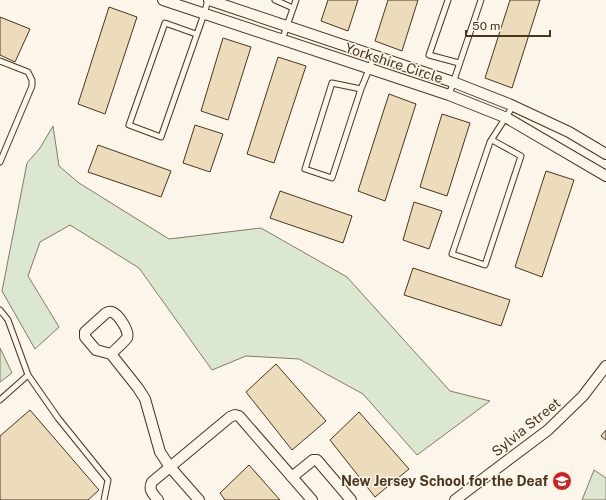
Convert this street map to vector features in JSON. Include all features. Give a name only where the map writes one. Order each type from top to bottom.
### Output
[{"type":"street","name":"Yorkshire Circle","points":[[163,0],[369,70],[449,95],[507,118],[606,176]]},
{"type":"street","name":"Yorkshire Circle","points":[[208,0],[453,82],[513,106],[569,132],[606,154]]},
{"type":"street","points":[[111,354],[127,338],[127,333],[126,328],[113,312],[110,311],[85,332],[84,335],[96,350],[111,354],[145,399],[160,452],[170,467],[199,500]]},
{"type":"street","name":"Sylvia Street","points":[[455,500],[548,430],[583,396],[606,366]]},
{"type":"street","points":[[158,500],[151,492],[150,487],[152,482],[230,417],[235,415],[239,416],[312,500]]},
{"type":"street","points":[[292,477],[313,460],[317,460],[352,500]]},
{"type":"lane","points":[[196,34],[165,23],[130,125],[161,137],[208,0]]},
{"type":"lane","points":[[276,0],[294,8]]},
{"type":"lane","points":[[282,40],[296,0]]},
{"type":"lane","points":[[448,0],[429,55],[459,63]]},
{"type":"lane","points":[[449,95],[481,0]]},
{"type":"lane","points":[[361,89],[332,83],[305,169],[332,178],[361,89],[374,56]]},
{"type":"lane","points":[[0,61],[28,72],[32,80],[32,86],[0,162]]},
{"type":"lane","points":[[492,140],[521,156],[485,265],[452,254],[492,140],[507,118],[513,106]]},
{"type":"lane","points":[[0,310],[8,320],[28,375],[58,418],[108,480],[104,500]]},
{"type":"lane","points":[[0,400],[28,375]]},
{"type":"green space","points":[[53,126],[59,166],[79,183],[169,239],[261,228],[347,277],[450,391],[490,401],[417,455],[363,394],[299,359],[246,356],[212,370],[139,268],[70,225],[40,242],[28,276],[59,327],[35,349],[2,291],[27,163],[40,148]]},
{"type":"green space","points":[[0,348],[12,373],[0,382]]},
{"type":"green space","points":[[594,470],[606,478],[606,500],[582,500]]},
{"type":"building","points":[[328,0],[358,0],[348,31],[321,21]]},
{"type":"building","points":[[388,0],[418,0],[402,51],[375,41]]},
{"type":"building","points":[[510,0],[540,0],[512,88],[485,78]]},
{"type":"building","points":[[109,7],[137,17],[105,114],[78,104]]},
{"type":"building","points":[[0,17],[30,29],[15,62],[0,55]]},
{"type":"building","points":[[223,38],[251,47],[228,120],[201,111]]},
{"type":"building","points":[[278,57],[306,66],[274,163],[247,154]]},
{"type":"building","points":[[389,94],[416,104],[385,201],[358,191]]},
{"type":"building","points":[[442,114],[470,123],[447,196],[420,187]]},
{"type":"building","points":[[195,125],[223,134],[210,172],[183,163]]},
{"type":"building","points":[[98,145],[171,171],[161,197],[88,172]]},
{"type":"building","points":[[546,171],[574,180],[542,277],[515,267]]},
{"type":"building","points":[[280,191],[352,216],[343,243],[270,218]]},
{"type":"building","points":[[414,202],[442,211],[429,249],[403,240]]},
{"type":"building","points":[[413,268],[510,300],[501,326],[404,295]]},
{"type":"building","points":[[276,364],[326,421],[292,450],[246,392]]},
{"type":"building","points":[[30,410],[99,490],[88,500],[0,500],[0,436]]},
{"type":"building","points":[[359,412],[409,469],[375,497],[330,440]]},
{"type":"building","points":[[606,430],[606,440],[601,436]]},
{"type":"building","points":[[249,465],[280,500],[225,500],[220,493]]},
{"type":"place","name":"New Jersey School for the Deaf","points":[[562,481]]}]
